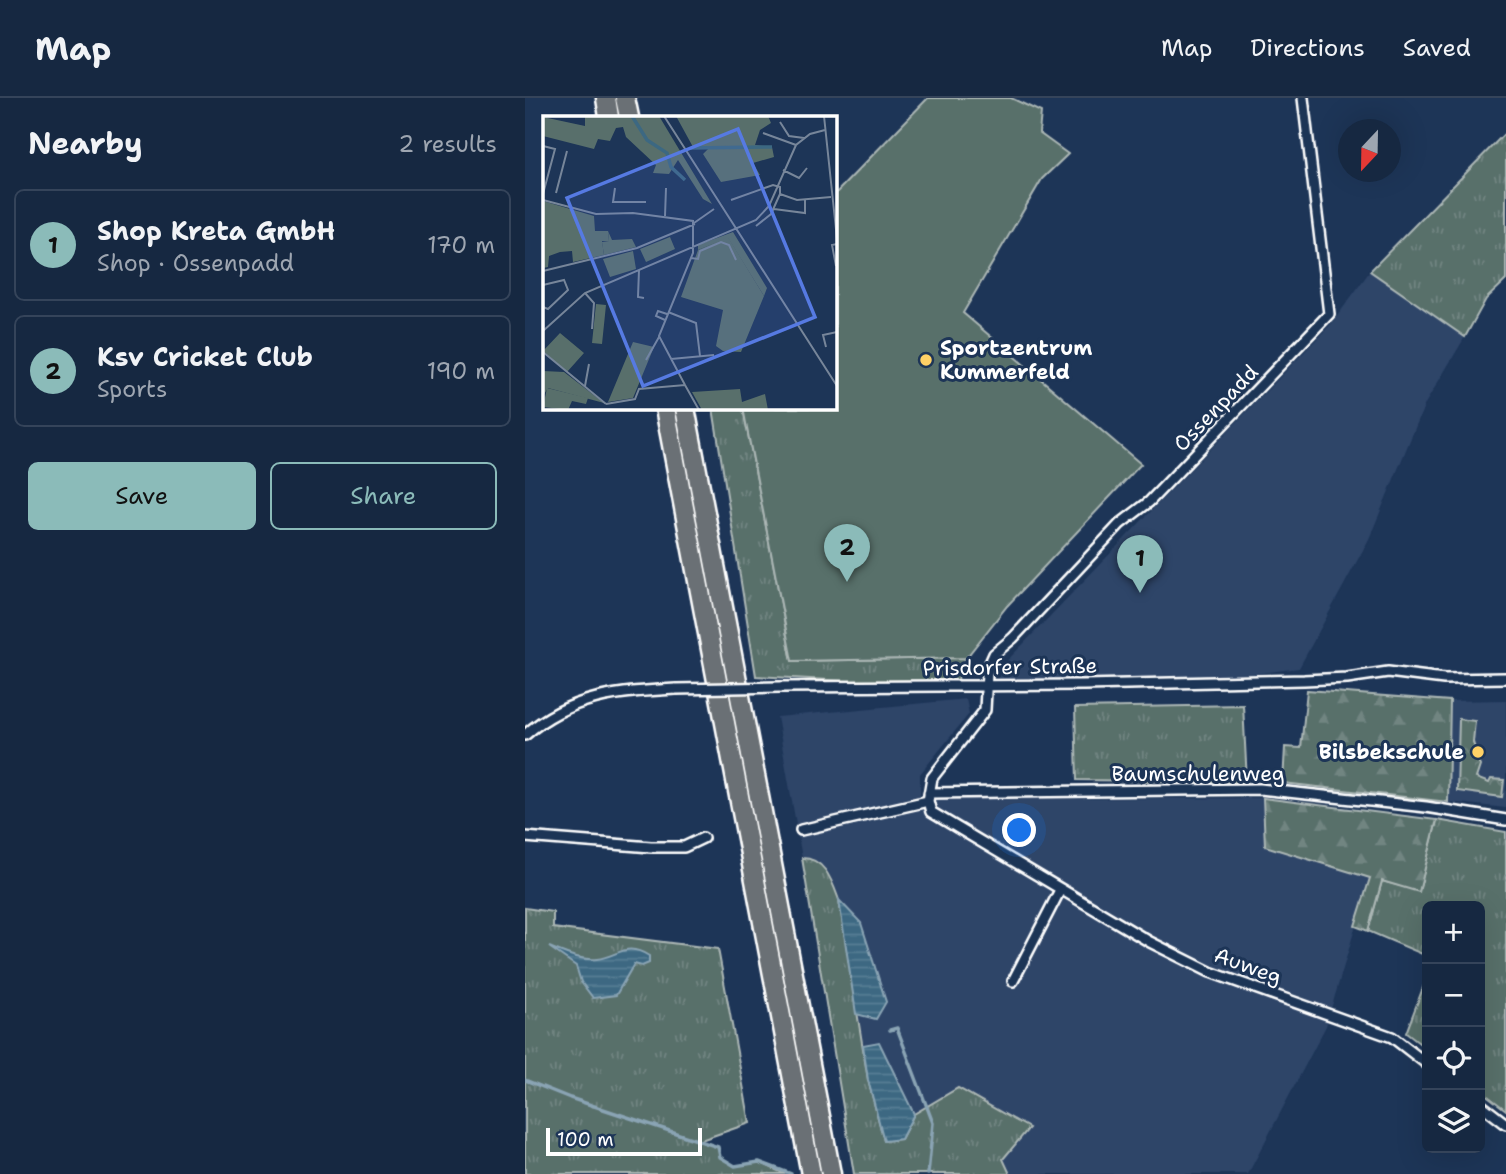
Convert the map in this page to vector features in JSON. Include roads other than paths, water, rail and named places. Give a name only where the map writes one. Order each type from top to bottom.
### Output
[{"type":"highway","points":[[606,98],[609,116]]},
{"type":"highway","points":[[625,98],[629,116]]},
{"type":"highway","points":[[665,410],[811,1174]]},
{"type":"highway","points":[[685,410],[831,1174]]},
{"type":"street","name":"Ossenpadd","points":[[987,685],[987,673],[994,654],[1017,634],[1120,524],[1149,502],[1329,314],[1303,98]]},
{"type":"street","name":"Prisdorfer Straße","points":[[525,735],[555,713],[582,701],[617,692],[780,687],[1304,680],[1388,672],[1444,679],[1506,678]]},
{"type":"street","points":[[929,797],[932,778],[985,710],[987,685]]},
{"type":"street","name":"Baumschulenweg","points":[[801,830],[929,797],[1260,789],[1426,807],[1506,820]]},
{"type":"street","name":"Auweg","points":[[929,797],[931,812],[1150,942],[1210,972],[1392,1037],[1422,1060]]},
{"type":"street","points":[[525,837],[651,847],[684,846],[703,838]]},
{"type":"street","points":[[1013,981],[1060,890]]},
{"type":"street","points":[[1485,1108],[1506,1124]]},
{"type":"waterway","points":[[890,1030],[897,1028],[933,1123],[928,1174]]},
{"type":"waterway","points":[[525,1080],[570,1098],[718,1147],[720,1157],[735,1166],[759,1162],[791,1174]]},
{"type":"place","name":"Sportzentrum Kummerfeld","points":[[926,360]]},
{"type":"place","name":"Ksv Cricket Club","points":[[847,582]]},
{"type":"place","name":"Shop Kreta GmbH","points":[[1140,593]]},
{"type":"place","name":"Bilsbekschule","points":[[1478,752]]}]
